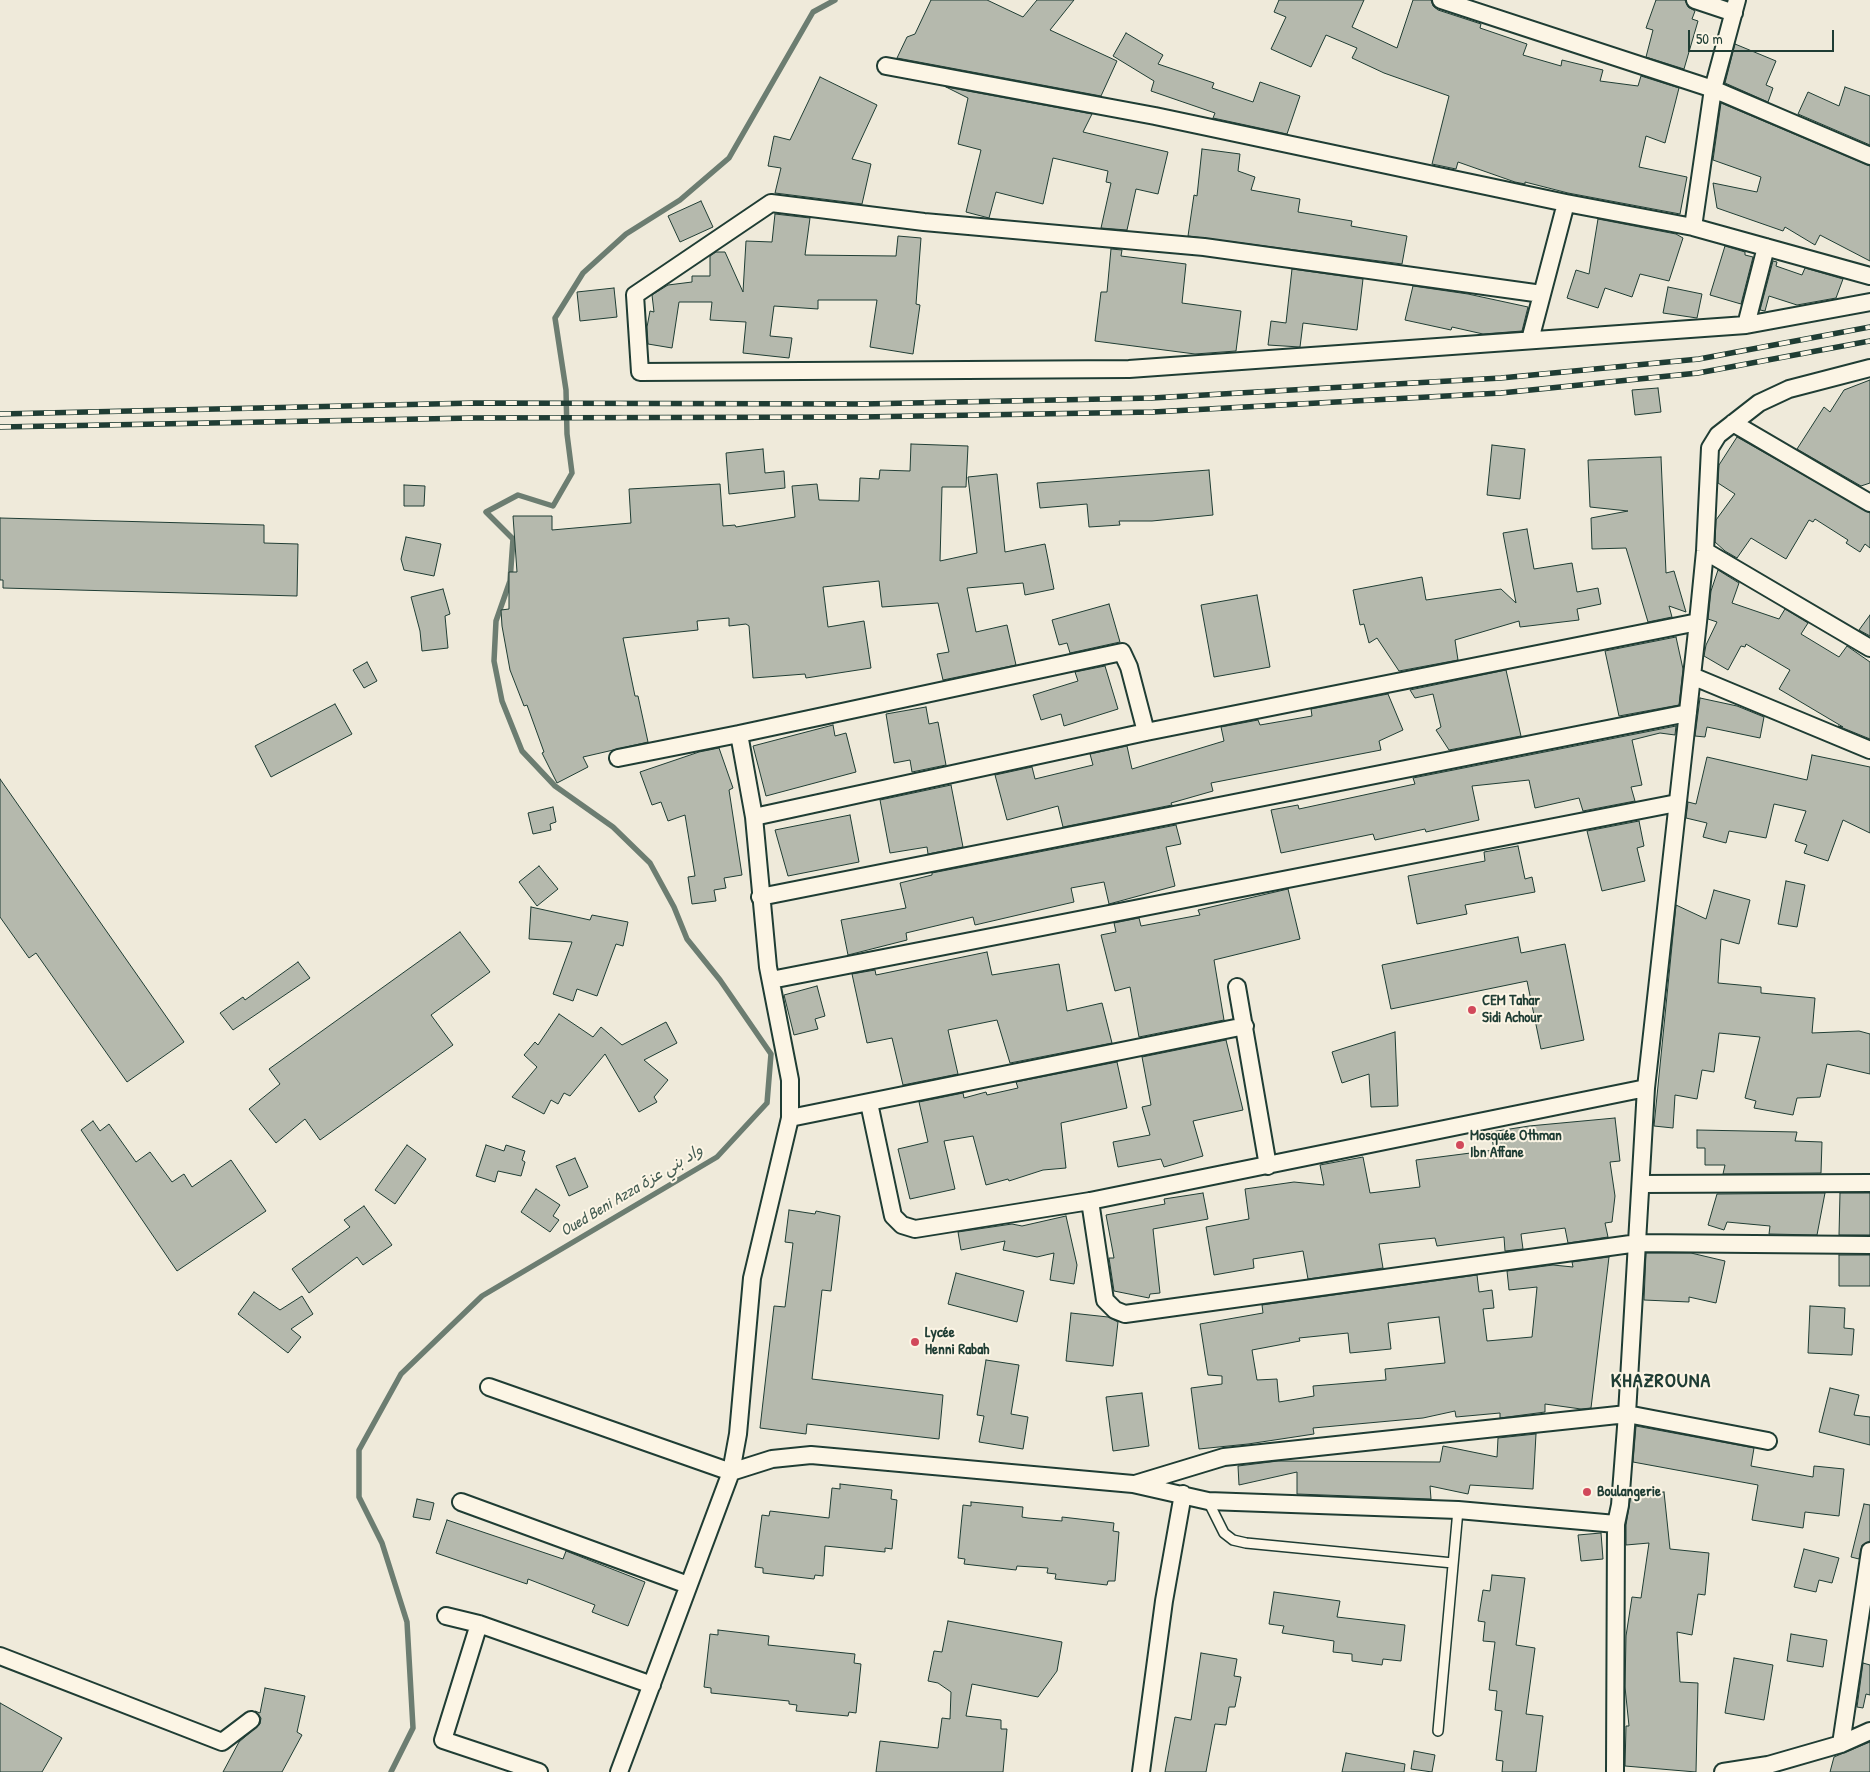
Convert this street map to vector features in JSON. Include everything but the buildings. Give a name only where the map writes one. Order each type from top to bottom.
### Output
[{"type":"street","points":[[1441,0],[1713,89],[1870,156]]},
{"type":"street","points":[[1693,227],[1713,89],[1736,6],[1695,0]]},
{"type":"street","points":[[886,66],[1155,116],[1566,203],[1693,227],[1870,276]]},
{"type":"street","points":[[1542,294],[1204,247],[924,222],[771,203],[635,295],[640,372],[1129,369],[1746,325],[1870,302]]},
{"type":"street","points":[[1530,340],[1566,203]]},
{"type":"street","points":[[1746,325],[1766,247]]},
{"type":"street","points":[[1615,1772],[1616,1524],[1620,1505],[1628,1414],[1646,1088],[1698,622],[1705,551],[1710,448],[1718,435],[1759,403],[1789,389],[1870,368]]},
{"type":"street","points":[[1733,423],[1870,504]]},
{"type":"street","points":[[1705,551],[1870,648]]},
{"type":"street","points":[[754,817],[1146,732],[1698,622]]},
{"type":"street","points":[[618,758],[1122,652],[1130,667],[1146,732]]},
{"type":"street","points":[[1692,676],[1870,750]]},
{"type":"street","points":[[760,897],[1688,713]]},
{"type":"street","points":[[619,1772],[731,1472],[738,1434],[752,1278],[790,1118],[790,1080],[770,980],[760,897],[754,817],[739,734]]},
{"type":"street","points":[[770,980],[1677,803]]},
{"type":"street","points":[[1237,987],[1268,1166]]},
{"type":"street","points":[[790,1118],[1245,1026]]},
{"type":"street","points":[[869,1103],[893,1216],[902,1225],[915,1228],[1090,1201],[1646,1088]]},
{"type":"street","points":[[1642,1184],[1870,1183]]},
{"type":"street","points":[[1090,1201],[1105,1300],[1115,1310],[1124,1314],[1638,1243],[1870,1245]]},
{"type":"street","points":[[489,1387],[731,1472],[772,1459],[811,1455],[1133,1484],[1208,1501],[1458,1510],[1616,1524]]},
{"type":"street","points":[[1133,1484],[1224,1457],[1628,1414],[1768,1441]]},
{"type":"street","points":[[1141,1772],[1164,1601],[1183,1494]]},
{"type":"street","points":[[462,1502],[688,1585]]},
{"type":"street","points":[[1841,1744],[1870,1551]]},
{"type":"street","points":[[446,1616],[480,1624],[652,1685]]},
{"type":"street","points":[[480,1624],[443,1740],[539,1772]]},
{"type":"street","points":[[0,1656],[222,1742],[251,1720]]},
{"type":"street","points":[[1724,1772],[1768,1765],[1841,1744],[1870,1732]]},
{"type":"lane","points":[[1208,1501],[1224,1533],[1233,1540],[1240,1542],[1453,1563]]},
{"type":"lane","points":[[1438,1731],[1458,1510]]},
{"type":"waterway","name":"Oued Beni Azza واد بني عزة","points":[[391,1772],[413,1728],[407,1622],[382,1543],[359,1497],[359,1450],[401,1374],[482,1296],[717,1157],[767,1103],[771,1054],[720,980],[687,939],[674,907],[650,863],[613,827],[555,786],[522,751],[502,701],[494,661],[496,621],[510,581],[513,539],[486,512],[518,495],[553,506],[572,473],[567,434],[566,390],[555,318],[583,273],[626,234],[680,200],[729,158],[813,12],[835,0]]},
{"type":"railway","points":[[0,414],[475,403],[863,404],[1152,398],[1501,378],[1699,359],[1870,327]]},
{"type":"railway","points":[[0,427],[473,418],[861,417],[1153,412],[1501,393],[1698,373],[1870,341]]},
{"type":"place","name":"CEM Tahar Sidi Achour","points":[[1472,1010]]},
{"type":"place","name":"Mosquée Othman Ibn Affane","points":[[1460,1145]]},
{"type":"place","name":"Lycée Henni Rabah","points":[[915,1342]]},
{"type":"place","name":"Boulangerie","points":[[1587,1492]]},
{"type":"district","name":"KHAZROUNA","points":[[1661,1382]]}]
